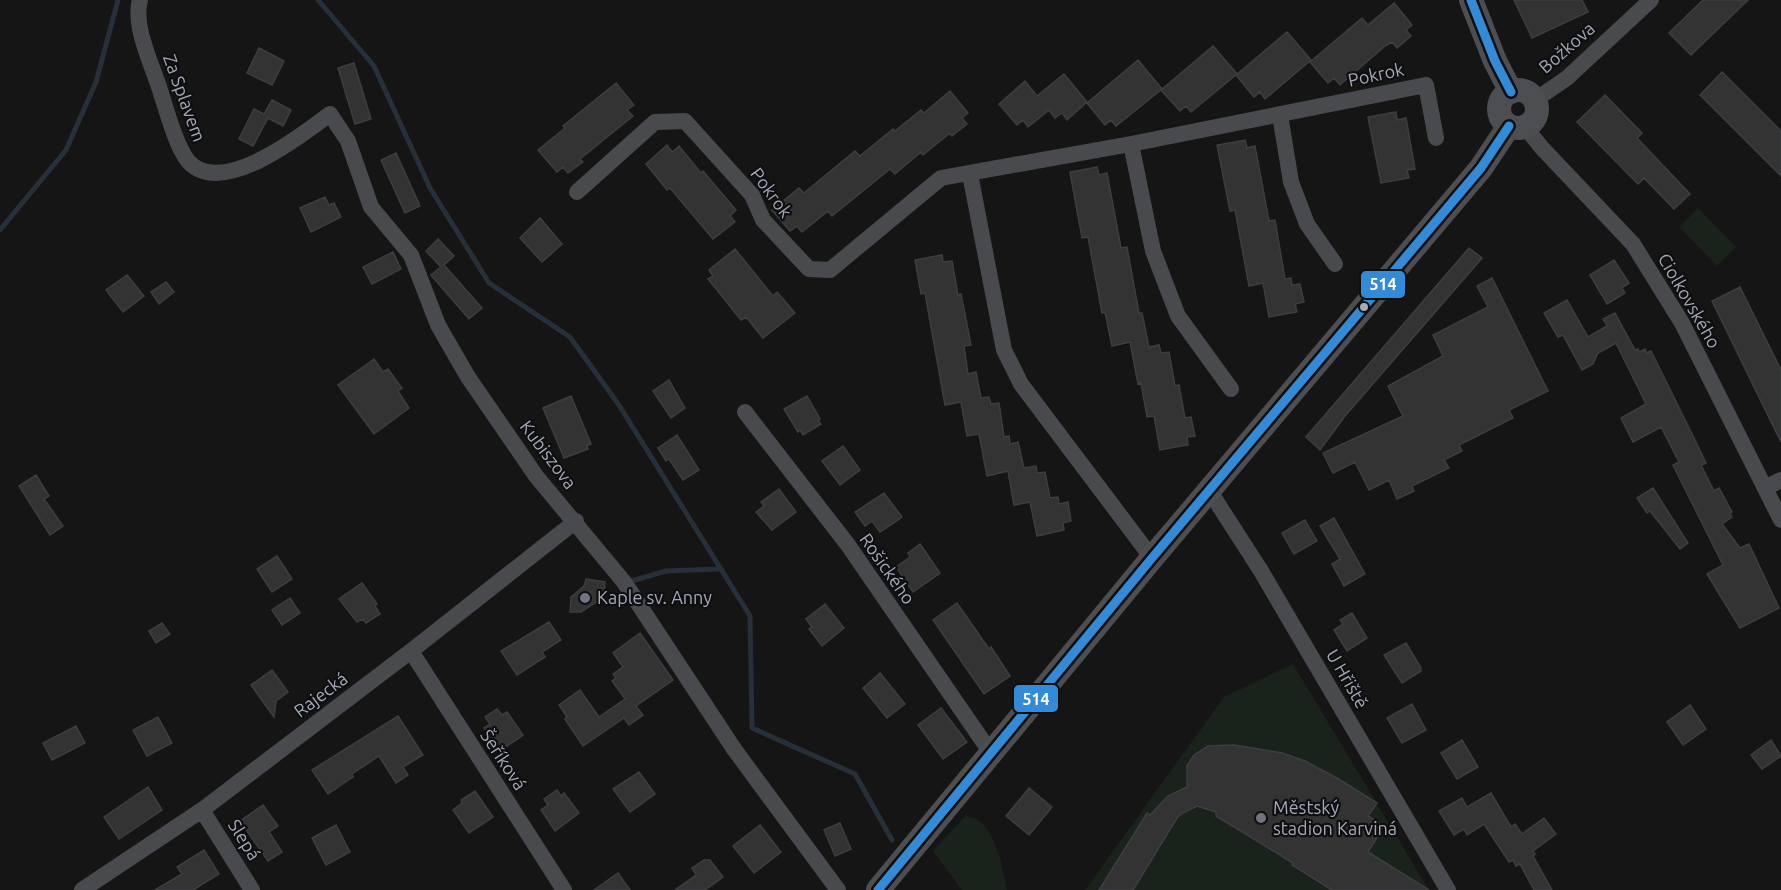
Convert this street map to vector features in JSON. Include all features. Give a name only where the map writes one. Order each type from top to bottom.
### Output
[{"type":"street","name":"Za Splavem","points":[[140,0],[138,9],[143,41],[183,152],[190,163],[200,169],[234,172]]},
{"type":"street","points":[[1471,0],[1495,61],[1511,92]]},
{"type":"street","name":"Božkova","points":[[1534,100],[1567,78],[1651,0]]},
{"type":"street","name":"Pokrok","points":[[577,192],[655,122],[685,122],[752,195],[763,220],[809,269],[830,270],[941,178],[1131,144],[1426,85],[1436,138]]},
{"type":"street","points":[[1516,90],[1527,92],[1534,100],[1536,116],[1530,124],[1517,127],[1504,123],[1499,112],[1502,100],[1511,92],[1516,90]]},
{"type":"street","name":"Kubiszova","points":[[234,172],[270,155],[330,114],[348,141],[371,207],[411,255],[438,325],[468,377],[536,476],[624,582],[734,749],[838,890]]},
{"type":"street","points":[[1280,115],[1291,182],[1307,224],[1335,264]]},
{"type":"street","points":[[879,890],[1152,558],[1517,127]]},
{"type":"street","name":"Ciolkovského","points":[[1517,127],[1542,148],[1633,244],[1682,323],[1781,520]]},
{"type":"street","points":[[1131,144],[1153,251],[1178,316],[1231,388]]},
{"type":"street","points":[[970,174],[1004,350],[1021,384],[1152,558]]},
{"type":"street","name":"Rošického","points":[[745,412],[848,545],[991,753]]},
{"type":"street","points":[[1765,488],[1781,480]]},
{"type":"street","name":"U Hřiště","points":[[1209,490],[1261,571],[1448,890]]},
{"type":"street","name":"Rajecká","points":[[82,890],[202,810],[576,522]]},
{"type":"street","name":"Šeříková","points":[[411,651],[564,890]]},
{"type":"street","name":"Slepá","points":[[202,810],[252,890]]},
{"type":"shaded area","points":[[1698,208],[1736,247],[1717,266],[1679,227]]},
{"type":"shaded area","name":"Městský stadion Karviná","points":[[1293,664],[1429,890],[1085,890],[1224,697]]},
{"type":"shaded area","points":[[965,816],[975,819],[990,834],[1000,857],[1007,890],[962,890],[933,851]]},
{"type":"building","points":[[1514,0],[1582,0],[1588,12],[1532,38]]},
{"type":"building","points":[[1703,0],[1748,0],[1691,55],[1669,33]]},
{"type":"building","points":[[1394,3],[1412,25],[1406,30],[1411,36],[1397,48],[1392,42],[1385,46],[1340,85],[1334,78],[1328,83],[1310,62],[1362,18],[1368,25]]},
{"type":"building","points":[[1287,32],[1311,60],[1265,99],[1260,92],[1254,97],[1236,75]]},
{"type":"building","points":[[1213,46],[1237,74],[1191,112],[1186,106],[1180,111],[1161,90]]},
{"type":"building","points":[[259,48],[284,61],[272,85],[247,73]]},
{"type":"building","points":[[1138,60],[1162,89],[1116,126],[1111,120],[1105,125],[1087,103]]},
{"type":"building","points":[[354,63],[371,119],[355,124],[338,68]]},
{"type":"building","points":[[1722,72],[1781,131],[1781,176],[1700,95]]},
{"type":"building","points":[[1064,74],[1087,102],[1067,120],[1062,113],[1055,118],[1049,110],[1028,127],[1023,120],[1017,125],[999,104],[1025,81],[1037,96]]},
{"type":"building","points":[[616,83],[634,105],[627,110],[633,116],[580,159],[583,162],[568,173],[563,167],[557,172],[538,150],[565,128],[563,126]]},
{"type":"building","points":[[950,91],[968,113],[962,118],[967,124],[952,136],[950,133],[923,155],[921,152],[895,174],[890,169],[832,216],[828,211],[802,232],[797,226],[790,231],[772,210],[799,188],[804,193],[855,151],[860,156],[921,110],[924,113]]},
{"type":"building","points":[[1605,95],[1642,133],[1637,138],[1690,194],[1674,209],[1644,178],[1638,184],[1577,122]]},
{"type":"building","points":[[272,100],[291,110],[283,126],[268,118],[253,146],[239,139],[254,109],[264,114]]},
{"type":"building","points":[[1396,112],[1397,120],[1406,118],[1415,169],[1407,170],[1409,178],[1381,183],[1368,117]]},
{"type":"building","points":[[1245,140],[1247,148],[1255,146],[1269,221],[1275,220],[1285,279],[1291,278],[1292,285],[1300,284],[1304,302],[1295,304],[1297,312],[1269,317],[1263,283],[1249,286],[1235,210],[1230,211],[1217,145]]},
{"type":"building","points":[[667,145],[672,152],[679,146],[736,210],[730,216],[735,222],[713,239],[670,188],[667,190],[646,164]]},
{"type":"building","points":[[396,153],[420,206],[405,213],[381,160]]},
{"type":"building","points":[[1097,167],[1099,175],[1107,173],[1121,248],[1127,247],[1139,313],[1142,313],[1149,347],[1159,345],[1161,353],[1169,352],[1175,386],[1179,385],[1185,418],[1191,417],[1195,436],[1187,437],[1188,445],[1160,450],[1154,416],[1147,417],[1130,342],[1112,346],[1105,312],[1102,313],[1088,237],[1082,238],[1070,172]]},
{"type":"building","points":[[325,197],[329,205],[334,203],[341,217],[311,232],[300,208]]},
{"type":"building","points":[[540,218],[562,244],[542,262],[520,238]]},
{"type":"building","points":[[438,239],[454,256],[444,265],[482,308],[469,319],[431,275],[441,267],[426,251]]},
{"type":"building","points":[[1469,248],[1482,258],[1345,416],[1320,450],[1306,437]]},
{"type":"building","points":[[735,249],[773,296],[777,292],[795,313],[763,338],[746,317],[741,320],[708,279],[713,276],[709,270]]},
{"type":"building","points":[[393,252],[401,269],[372,284],[363,267]]},
{"type":"building","points":[[942,255],[943,262],[952,261],[958,295],[961,294],[971,345],[964,346],[968,374],[976,372],[981,398],[989,397],[991,404],[999,403],[1004,437],[1009,436],[1010,444],[1018,442],[1024,468],[1036,466],[1037,473],[1045,472],[1050,498],[1058,497],[1059,504],[1068,502],[1071,521],[1063,523],[1064,530],[1037,536],[1030,502],[1014,505],[1008,471],[987,476],[979,434],[967,436],[961,402],[945,405],[925,293],[921,294],[915,260]]},
{"type":"building","points":[[1614,260],[1629,283],[1622,288],[1625,293],[1607,304],[1590,275]]},
{"type":"building","points":[[127,275],[144,296],[123,312],[106,290]]},
{"type":"building","points":[[1492,278],[1548,391],[1509,410],[1513,418],[1459,445],[1462,451],[1444,460],[1449,468],[1412,486],[1414,491],[1397,499],[1389,480],[1369,490],[1355,462],[1333,473],[1323,453],[1403,416],[1388,386],[1443,356],[1433,335],[1488,307],[1477,286]]},
{"type":"building","points":[[166,282],[174,292],[159,304],[151,292]]},
{"type":"building","points":[[1740,287],[1781,370],[1781,442],[1712,301]]},
{"type":"building","points":[[1567,300],[1588,337],[1607,326],[1603,319],[1615,313],[1635,350],[1638,349],[1639,352],[1645,349],[1647,353],[1651,351],[1706,463],[1701,465],[1714,491],[1719,488],[1732,512],[1730,513],[1732,517],[1722,524],[1740,548],[1749,544],[1779,608],[1740,628],[1707,574],[1723,565],[1673,465],[1679,462],[1661,427],[1633,442],[1621,418],[1646,404],[1616,343],[1598,353],[1593,364],[1582,370],[1563,335],[1558,337],[1544,313]]},
{"type":"building","points":[[374,359],[383,372],[388,369],[402,388],[398,391],[409,408],[374,434],[338,385]]},
{"type":"building","points":[[669,380],[685,408],[671,418],[653,391]]},
{"type":"building","points":[[571,396],[591,444],[587,446],[588,449],[564,458],[543,408]]},
{"type":"building","points":[[807,396],[821,424],[803,435],[800,430],[798,432],[784,409]]},
{"type":"building","points":[[677,435],[699,470],[683,480],[669,459],[666,461],[658,448]]},
{"type":"building","points":[[843,446],[860,470],[840,485],[822,461]]},
{"type":"building","points":[[36,475],[49,496],[44,499],[63,526],[50,535],[19,486]]},
{"type":"building","points":[[1653,488],[1688,543],[1680,549],[1650,511],[1647,513],[1637,498]]},
{"type":"building","points":[[779,489],[796,512],[772,530],[756,512],[764,506],[761,502]]},
{"type":"building","points":[[884,493],[902,517],[880,532],[872,521],[865,526],[855,512]]},
{"type":"building","points":[[1334,518],[1365,574],[1344,586],[1332,564],[1340,559],[1320,526]]},
{"type":"building","points":[[1305,520],[1317,541],[1294,554],[1282,533]]},
{"type":"building","points":[[920,544],[940,573],[913,592],[896,567],[910,557],[908,553]]},
{"type":"building","points":[[277,556],[292,579],[272,592],[257,569]]},
{"type":"building","name":"Kaple sv. Anny","points":[[586,579],[605,582],[604,597],[581,612],[570,612],[571,597],[584,586]]},
{"type":"building","points":[[362,583],[377,604],[375,606],[380,614],[366,623],[363,619],[357,622],[339,599]]},
{"type":"building","points":[[290,598],[300,613],[282,625],[272,610]]},
{"type":"building","points":[[957,603],[1010,676],[984,694],[933,620]]},
{"type":"building","points":[[825,604],[844,628],[822,646],[809,629],[812,627],[806,619]]},
{"type":"building","points":[[1352,613],[1367,638],[1347,651],[1334,630],[1343,624],[1340,620]]},
{"type":"building","points":[[549,622],[561,640],[542,652],[545,657],[517,675],[501,651]]},
{"type":"building","points":[[162,623],[170,634],[156,643],[149,631]]},
{"type":"building","points":[[640,633],[673,680],[636,706],[643,715],[629,725],[624,718],[583,746],[565,719],[567,717],[559,705],[580,690],[599,717],[625,699],[612,681],[616,678],[613,674],[623,667],[613,653]]},
{"type":"building","points":[[1406,643],[1421,671],[1402,683],[1384,655]]},
{"type":"building","points":[[272,670],[288,692],[276,701],[274,717],[251,685]]},
{"type":"building","points":[[880,673],[905,704],[887,718],[863,688]]},
{"type":"building","points":[[1412,704],[1426,730],[1402,743],[1387,718]]},
{"type":"building","points":[[1690,705],[1706,729],[1683,745],[1667,722]]},
{"type":"building","points":[[941,708],[967,742],[943,759],[918,725]]},
{"type":"building","points":[[497,709],[502,715],[507,712],[523,735],[500,751],[484,728],[490,724],[485,717]]},
{"type":"building","points":[[398,716],[423,755],[403,767],[408,775],[396,783],[379,756],[328,794],[312,770]]},
{"type":"building","points":[[158,717],[172,743],[147,756],[133,730]]},
{"type":"building","points":[[76,726],[85,743],[52,760],[43,743]]},
{"type":"building","points":[[1462,740],[1478,767],[1457,779],[1441,753]]},
{"type":"building","points":[[1771,740],[1781,756],[1762,769],[1751,755]]},
{"type":"building","points":[[1234,745],[1282,753],[1305,761],[1377,803],[1368,816],[1384,826],[1368,852],[1429,890],[1332,890],[1216,816],[1216,812],[1197,806],[1177,818],[1133,890],[1099,890],[1147,813],[1150,815],[1168,796],[1187,787],[1187,766],[1194,755],[1208,746]]},
{"type":"building","points":[[639,772],[655,794],[630,812],[613,789]]},
{"type":"building","points":[[148,787],[162,810],[119,839],[104,817]]},
{"type":"building","points":[[1029,788],[1052,807],[1029,835],[1006,816]]},
{"type":"building","points":[[557,790],[561,796],[564,793],[579,813],[555,831],[541,810],[548,805],[544,799]]},
{"type":"building","points":[[475,791],[493,817],[469,833],[453,810],[462,803],[461,800]]},
{"type":"building","points":[[1491,793],[1511,827],[1515,824],[1522,834],[1544,818],[1556,834],[1533,851],[1535,854],[1533,856],[1552,890],[1534,890],[1520,864],[1516,866],[1513,860],[1509,862],[1484,824],[1467,835],[1464,829],[1454,835],[1439,811],[1462,798],[1467,807]]},
{"type":"building","points":[[263,805],[278,826],[269,832],[282,852],[268,861],[240,821]]},
{"type":"building","points":[[840,823],[851,849],[835,856],[824,830]]},
{"type":"building","points":[[336,825],[350,852],[326,865],[312,838]]},
{"type":"building","points":[[760,825],[781,852],[754,873],[733,846]]},
{"type":"building","points":[[204,850],[219,874],[193,890],[155,890],[182,874],[177,867]]},
{"type":"building","points":[[704,860],[710,860],[723,877],[705,890],[675,890],[696,875],[692,868]]},
{"type":"building","points":[[618,873],[630,890],[594,890]]},
{"type":"waterway","points":[[0,230],[66,150],[96,82],[118,0]]},
{"type":"waterway","points":[[318,0],[374,66],[430,188],[489,283],[570,337],[619,405],[750,616],[752,728],[855,774],[892,840]]},
{"type":"waterway","points":[[628,582],[666,571],[719,569]]},
{"type":"transit line","name":"514","points":[[1471,0],[1495,61],[1511,92]]},
{"type":"transit line","name":"514","points":[[878,890],[1152,558],[1481,168],[1509,126]]},
{"type":"place","name":"Kaple sv. Anny","points":[[585,598]]},
{"type":"place","name":"Městský stadion Karviná","points":[[1261,818]]}]
